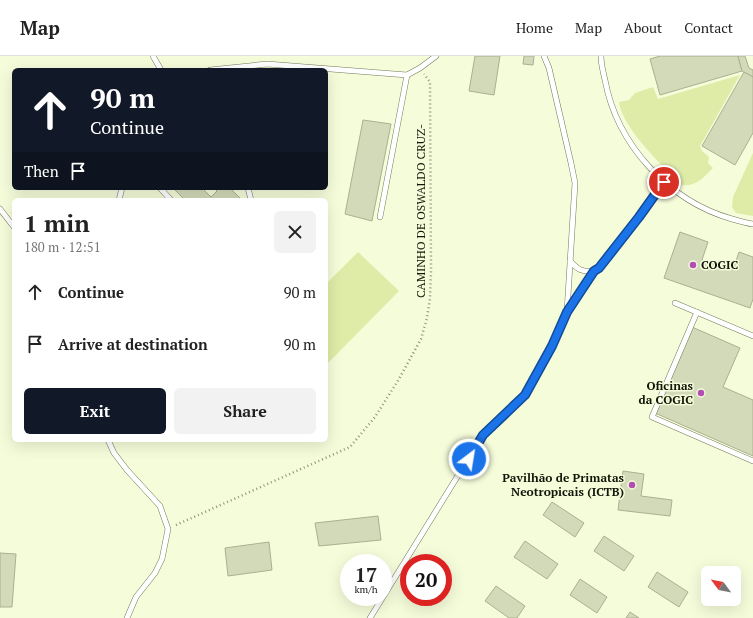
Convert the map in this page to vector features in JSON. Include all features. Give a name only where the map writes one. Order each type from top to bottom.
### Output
[{"type":"lane","points":[[152,56],[160,68]]},
{"type":"lane","points":[[328,69],[407,75],[420,68],[436,56]]},
{"type":"lane","points":[[544,56],[549,68],[575,184],[567,312]]},
{"type":"lane","points":[[601,56],[607,94],[620,126],[639,156],[664,182],[690,201],[719,215],[753,224]]},
{"type":"lane","points":[[229,68],[267,64],[318,68]]},
{"type":"lane","points":[[380,217],[407,75]]},
{"type":"lane","points":[[570,261],[578,269],[587,272],[594,271],[599,268],[664,182]]},
{"type":"lane","points":[[162,190],[169,198]]},
{"type":"lane","points":[[0,209],[12,224]]},
{"type":"lane","points":[[370,618],[483,435],[525,395],[552,346],[567,312],[594,271]]},
{"type":"lane","points":[[674,302],[753,336]]},
{"type":"lane","points":[[697,312],[652,416],[753,461]]},
{"type":"lane","points":[[109,442],[114,453],[160,506],[168,529],[162,559],[155,573],[136,597],[127,618]]},
{"type":"path","name":"CAMINHO DE OSWALDO CRUZ-","points":[[168,529],[350,447],[375,417],[403,372],[421,339],[427,318],[430,298],[430,82],[420,68]]},
{"type":"green space","points":[[740,75],[700,146],[702,151],[709,157],[708,163],[713,168],[695,183],[691,185],[681,185],[635,135],[627,123],[619,102],[629,100],[635,93],[653,87],[658,99]]},
{"type":"green space","points":[[753,153],[753,216],[736,213],[732,207],[733,197]]},
{"type":"green space","points":[[358,252],[399,291],[328,363],[328,282]]},
{"type":"building","points":[[475,56],[500,56],[494,95],[469,91]]},
{"type":"building","points":[[524,56],[534,56],[533,65],[523,64]]},
{"type":"building","points":[[660,56],[738,56],[742,71],[660,95],[650,59]]},
{"type":"building","points":[[738,56],[745,56],[749,68],[753,70],[753,77],[742,71]]},
{"type":"building","points":[[744,72],[753,77],[753,133],[735,165],[702,146]]},
{"type":"building","points":[[363,120],[391,124],[372,221],[345,214]]},
{"type":"building","points":[[175,190],[204,190],[211,197],[217,191],[216,190],[232,190],[240,198],[183,198]]},
{"type":"building","name":"COGIC","points":[[680,232],[708,242],[702,260],[733,270],[739,252],[753,257],[753,299],[750,308],[664,278]]},
{"type":"building","name":"Oficinas da COGIC","points":[[692,327],[740,348],[723,387],[753,400],[753,456],[655,413]]},
{"type":"building","name":"Pavilhão de Primatas Neotropicais (ICTB)","points":[[623,471],[644,474],[641,496],[672,500],[670,516],[618,510]]},
{"type":"building","points":[[552,502],[584,523],[575,537],[543,515]]},
{"type":"building","points":[[378,516],[381,540],[319,546],[315,523]]},
{"type":"building","points":[[604,536],[634,556],[624,571],[594,551]]},
{"type":"building","points":[[525,541],[558,564],[547,579],[514,557]]},
{"type":"building","points":[[269,542],[272,570],[228,576],[225,548]]},
{"type":"building","points":[[0,553],[16,554],[12,607],[0,607]]},
{"type":"building","points":[[657,572],[688,592],[679,607],[648,587]]},
{"type":"building","points":[[580,579],[607,597],[597,613],[570,595]]},
{"type":"building","points":[[496,586],[525,606],[517,618],[509,618],[485,601]]},
{"type":"building","points":[[630,612],[639,618],[626,618]]},
{"type":"place","name":"COGIC","points":[[693,265]]},
{"type":"place","name":"Oficinas da COGIC","points":[[701,393]]},
{"type":"place","name":"Pavilhão de Primatas Neotropicais (ICTB)","points":[[632,485]]},
{"type":"route","points":[[469,459],[483,435],[525,395],[552,346],[567,312],[594,271],[599,268],[664,182]]}]
